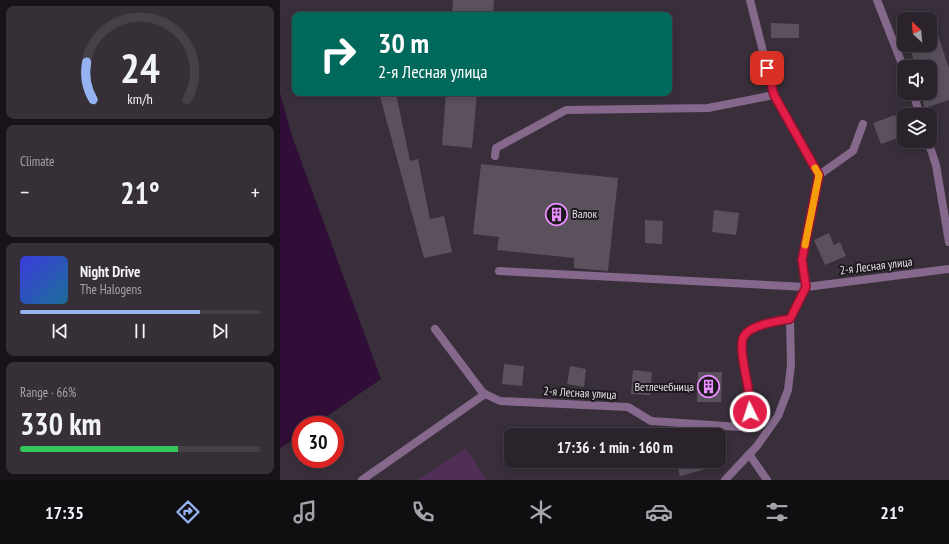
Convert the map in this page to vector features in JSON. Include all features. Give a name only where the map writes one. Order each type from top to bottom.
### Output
[{"type":"street","points":[[725,480],[757,446],[778,416],[788,390],[791,365],[790,319],[806,287],[802,260],[819,175],[774,95],[750,0]]},
{"type":"street","points":[[877,0],[900,60]]},
{"type":"street","points":[[495,156],[496,148],[566,110],[708,108],[774,95]]},
{"type":"street","points":[[819,175],[853,151],[863,124]]},
{"type":"street","points":[[930,148],[936,164],[949,242]]},
{"type":"street","name":"2-я Лесная улица","points":[[499,271],[806,287],[949,270]]},
{"type":"street","name":"2-я Лесная улица","points":[[435,329],[483,393],[500,401],[628,407],[651,421],[740,427],[747,421],[750,412],[748,388],[741,347],[743,338],[758,326],[774,321],[790,319]]},
{"type":"street","points":[[362,480],[485,394]]},
{"type":"street","points":[[749,454],[767,480]]},
{"type":"shaded area","points":[[280,93],[292,136],[381,379],[327,416],[292,416],[292,440],[280,448]]},
{"type":"shaded area","points":[[466,448],[486,480],[417,480]]},
{"type":"building","points":[[453,0],[494,0],[493,12],[452,12]]},
{"type":"building","points":[[771,23],[799,24],[799,38],[771,38]]},
{"type":"building","points":[[937,33],[949,68],[949,100],[925,108],[922,100],[937,100],[937,60],[914,60],[911,52],[937,52]]},
{"type":"building","points":[[380,96],[397,96],[410,161],[418,159],[430,219],[444,216],[452,252],[424,258]]},
{"type":"building","points":[[446,96],[477,96],[472,148],[442,145]]},
{"type":"building","points":[[895,115],[897,120],[897,138],[881,144],[873,123]]},
{"type":"building","name":"Валок","points":[[481,164],[618,178],[608,271],[574,268],[574,258],[497,250],[499,237],[473,234]]},
{"type":"building","points":[[714,210],[739,213],[736,235],[712,232]]},
{"type":"building","points":[[645,220],[663,221],[662,244],[645,243]]},
{"type":"building","points":[[829,233],[834,245],[840,242],[846,256],[825,265],[814,240]]},
{"type":"building","points":[[504,364],[524,366],[522,386],[502,384]]},
{"type":"building","points":[[570,366],[586,369],[584,387],[567,384]]},
{"type":"building","points":[[633,370],[652,372],[650,395],[631,394]]},
{"type":"building","name":"Ветлечебница","points":[[698,372],[722,372],[721,402],[697,402]]},
{"type":"building","points":[[678,468],[709,468],[680,476]]},
{"type":"slow traffic","points":[[805,245],[819,175],[815,168]]},
{"type":"place","name":"Валок","points":[[557,214]]},
{"type":"place","name":"Ветлечебница","points":[[709,387]]},
{"type":"route","points":[[750,412],[748,388],[741,347],[743,338],[758,326],[774,321],[790,319],[806,287],[802,260],[819,175],[774,95],[767,68]]}]
